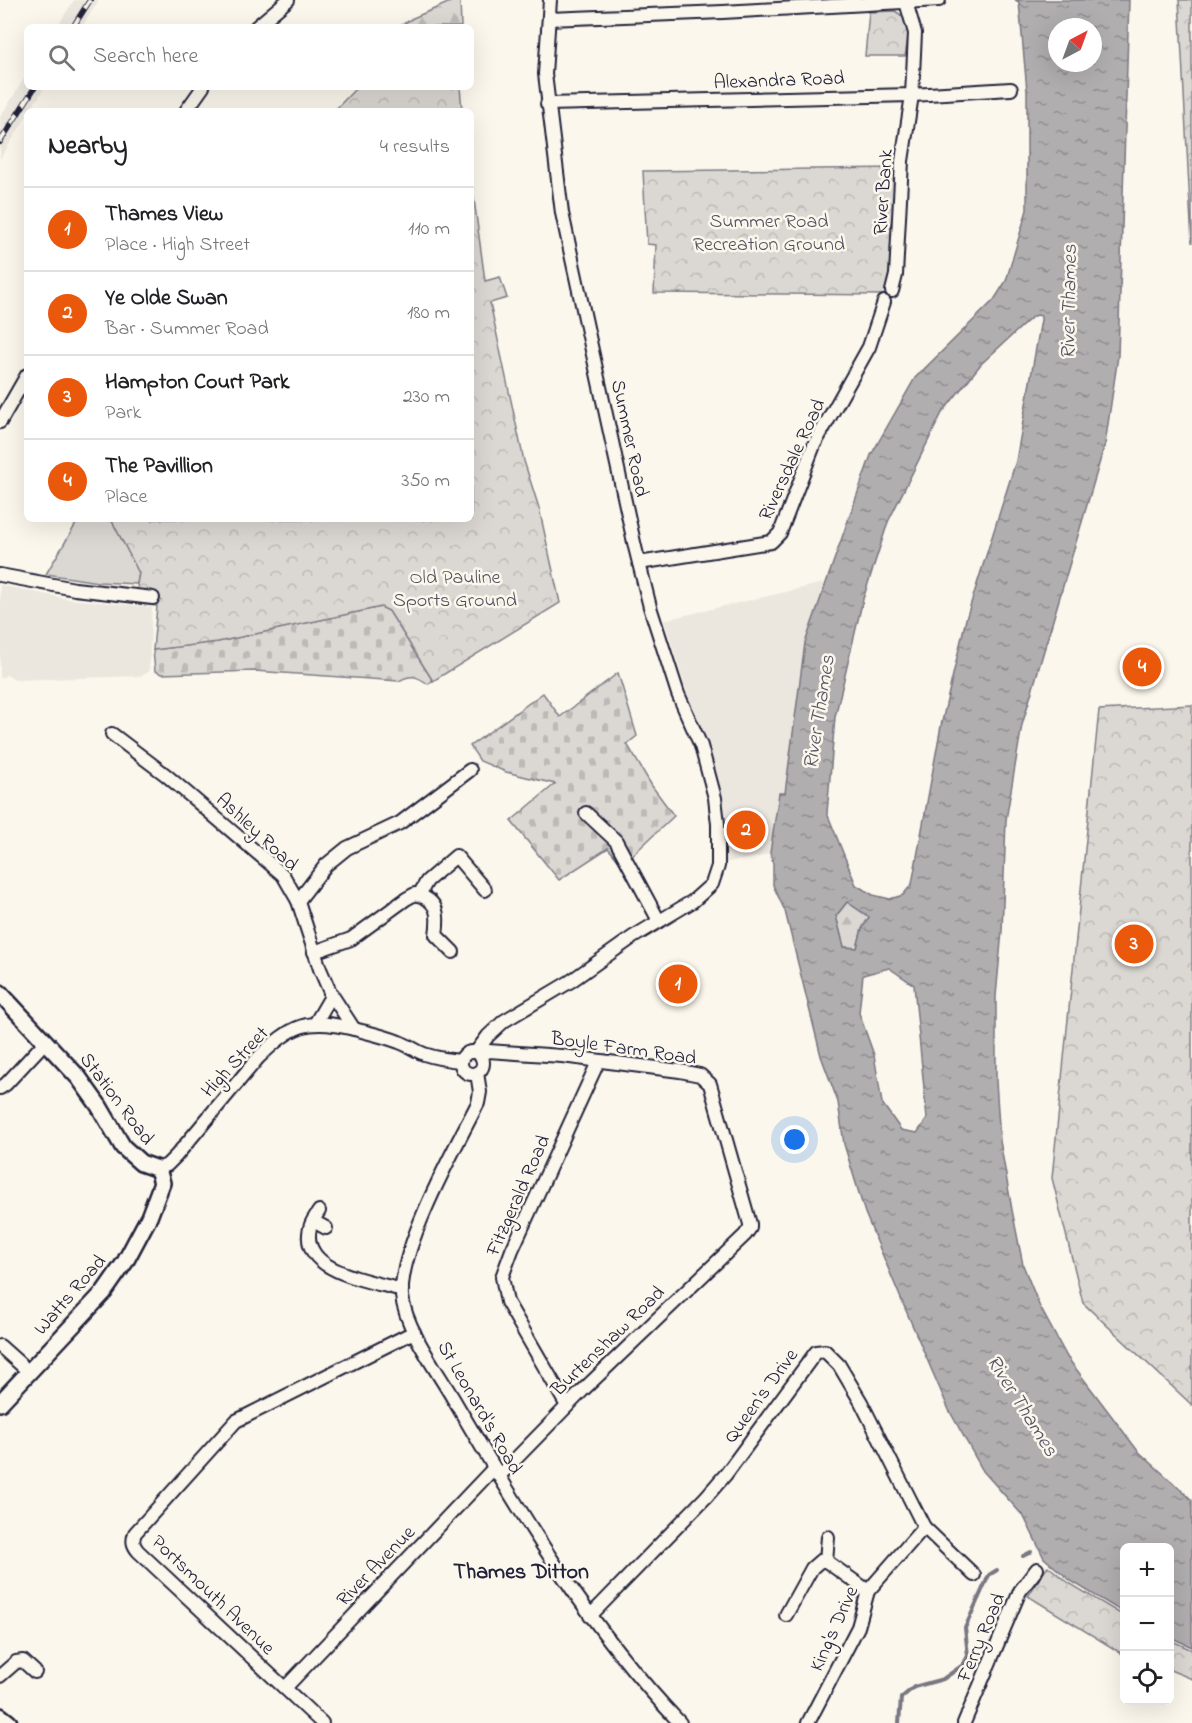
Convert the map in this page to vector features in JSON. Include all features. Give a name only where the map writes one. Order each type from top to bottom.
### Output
[{"type":"main road","name":"Station Road","points":[[0,993],[90,1092],[123,1147],[141,1163],[158,1169]]},
{"type":"main road","name":"Watts Road","points":[[0,1403],[104,1292],[125,1262],[149,1217],[159,1191],[162,1179],[158,1169]]},
{"type":"main road","points":[[0,1716],[9,1723]]},
{"type":"street","points":[[260,24],[288,0]]},
{"type":"street","name":"Summer Road","points":[[550,0],[545,74],[562,213],[653,617],[678,694],[694,728],[709,770],[716,798],[718,866],[712,884],[699,896],[659,921]]},
{"type":"street","points":[[549,19],[939,0]]},
{"type":"street","name":"River Bank","points":[[892,291],[896,275],[899,236],[902,161],[912,95],[915,33],[906,2]]},
{"type":"street","name":"Alexandra Road","points":[[547,104],[912,95],[1011,89]]},
{"type":"street","points":[[188,108],[201,90]]},
{"type":"street","name":"Riversdale Road","points":[[639,563],[771,542],[780,533],[814,445],[869,347],[884,302]]},
{"type":"street","points":[[0,422],[24,380]]},
{"type":"street","points":[[0,575],[75,589],[153,598]]},
{"type":"street","name":"Ashley Road","points":[[112,734],[166,775],[283,876],[298,901],[314,952],[330,992],[354,1029]]},
{"type":"street","points":[[298,901],[326,864],[347,848],[400,823],[470,770]]},
{"type":"street","points":[[479,1054],[488,1036],[504,1021],[571,981],[659,921],[616,841],[586,813]]},
{"type":"street","points":[[419,895],[436,871],[456,856],[485,890]]},
{"type":"street","points":[[314,952],[351,939],[415,894],[437,911],[439,919],[436,935],[453,952]]},
{"type":"street","points":[[330,992],[330,998],[316,1022],[332,1023],[354,1029],[444,1060],[461,1061]]},
{"type":"street","name":"High Street","points":[[158,1169],[167,1166],[273,1043],[292,1031],[316,1022]]},
{"type":"street","points":[[0,1088],[46,1041]]},
{"type":"street","name":"Boyle Farm Road","points":[[479,1054],[496,1051],[562,1056],[700,1075],[707,1080],[715,1098],[749,1217],[750,1228],[745,1234]]},
{"type":"street","points":[[467,1053],[479,1054],[483,1063],[477,1073],[467,1073],[462,1068],[461,1061],[467,1053]]},
{"type":"street","name":"Fitzgerald Road","points":[[567,1406],[507,1302],[502,1277],[512,1250],[598,1062]]},
{"type":"street","name":"St Leonard's Road","points":[[477,1073],[480,1092],[478,1103],[436,1189],[411,1246],[404,1269],[402,1290],[406,1313],[414,1332],[544,1551],[590,1616],[640,1680],[680,1723]]},
{"type":"street","points":[[326,1228],[316,1216],[310,1228],[309,1243],[312,1252],[322,1263],[336,1271],[402,1290]]},
{"type":"street","name":"Burtenshaw Road","points":[[496,1472],[745,1234]]},
{"type":"street","name":"Portsmouth Avenue","points":[[322,1723],[138,1551],[133,1544],[135,1533],[219,1437],[236,1421],[414,1332]]},
{"type":"street","points":[[0,1346],[28,1371]]},
{"type":"street","name":"Queen's Drive","points":[[590,1616],[726,1474],[816,1352],[825,1351],[839,1365],[861,1402],[924,1527]]},
{"type":"street","name":"River Avenue","points":[[285,1688],[496,1472]]},
{"type":"street","points":[[924,1527],[974,1575]]},
{"type":"street","name":"King's Drive","points":[[808,1723],[858,1627],[868,1591],[924,1527]]},
{"type":"street","points":[[826,1561],[828,1537]]},
{"type":"street","points":[[786,1615],[812,1568],[820,1561],[826,1561],[868,1591]]},
{"type":"street","name":"Ferry Road","points":[[964,1723],[1020,1591],[1037,1569]]},
{"type":"street","points":[[0,1676],[16,1662],[22,1661],[35,1672]]},
{"type":"shaded area","points":[[74,0],[99,0],[84,24],[59,24]]},
{"type":"shaded area","points":[[24,79],[24,90],[43,90],[32,108],[24,108],[24,121],[0,159],[0,117]]},
{"type":"shaded area","points":[[828,582],[805,643],[785,793],[778,793],[770,853],[723,863],[719,794],[664,620]]},
{"type":"shaded area","points":[[0,585],[68,599],[152,607],[149,672],[141,676],[15,680],[7,675],[0,678]]},
{"type":"green space","points":[[460,0],[461,24],[403,24]]},
{"type":"green space","points":[[1179,0],[1192,0],[1192,243]]},
{"type":"green space","points":[[895,11],[901,15],[907,25],[905,56],[865,56],[869,12]]},
{"type":"green space","points":[[354,90],[460,90],[462,108],[337,108]]},
{"type":"green space","name":"Summer Road Recreation Ground","points":[[896,168],[891,259],[886,295],[654,293],[656,245],[647,244],[643,171]]},
{"type":"green space","name":"Old Pauline Sports Ground","points":[[474,199],[485,281],[500,277],[507,298],[490,303],[524,461],[539,508],[560,603],[433,681],[389,611],[381,607],[218,642],[153,650],[157,606],[140,604],[137,584],[139,573],[113,522],[474,522]]},
{"type":"green space","points":[[77,522],[113,522],[139,573],[137,584],[98,582],[46,574]]},
{"type":"green space","points":[[381,607],[389,611],[433,681],[428,684],[414,677],[407,677],[399,681],[254,671],[162,674],[155,671],[153,650],[218,642]]},
{"type":"green space","points":[[618,673],[637,736],[627,744],[652,786],[674,816],[622,865],[608,848],[559,880],[511,821],[555,784],[506,772],[480,761],[470,746],[543,693],[560,717]]},
{"type":"green space","points":[[1192,705],[1192,1405],[1083,1303],[1052,1178],[1099,710]]},
{"type":"green space","points":[[847,902],[869,917],[862,929],[857,948],[844,947],[836,916]]},
{"type":"green space","points":[[1048,1566],[1069,1583],[1120,1614],[1120,1653],[1028,1596]]},
{"type":"green space","points":[[1174,1642],[1192,1650],[1192,1679],[1174,1672]]},
{"type":"water","name":"River Thames","points":[[1015,0],[1129,0],[1118,356],[1105,444],[1022,725],[1006,820],[1002,931],[996,996],[996,1081],[1000,1141],[1023,1265],[1039,1305],[1067,1357],[1138,1451],[1192,1500],[1192,1647],[1174,1639],[1174,1543],[1120,1543],[1120,1611],[1071,1581],[1044,1558],[1024,1517],[983,1471],[949,1410],[865,1213],[844,1144],[838,1102],[821,1056],[785,911],[773,885],[773,864],[770,853],[779,793],[785,793],[805,643],[871,455],[915,378],[994,300],[1006,281],[1027,210],[1027,91],[1019,2]],"holes":[[[1037,315],[1041,316],[1041,320],[1016,461],[966,619],[941,726],[912,884],[903,895],[890,899],[873,895],[856,885],[827,813],[835,717],[863,599],[888,522],[942,413],[981,364]],[[847,902],[869,917],[862,929],[857,948],[844,947],[836,916]],[[889,968],[914,985],[927,1119],[917,1133],[901,1130],[882,1103],[874,1055],[859,1013],[863,975]]]},
{"type":"waterway","points":[[1023,1556],[1031,1552]]},
{"type":"waterway","points":[[899,1723],[901,1698],[914,1687],[943,1679],[963,1665],[968,1656],[965,1628],[989,1575],[997,1570]]},
{"type":"railway","points":[[75,24],[90,0]]},
{"type":"railway","points":[[0,142],[33,90]]},
{"type":"place","name":"The Pavillion","points":[[1142,667]]},
{"type":"place","name":"Ye Olde Swan","points":[[746,830]]},
{"type":"place","name":"Hampton Court Park","points":[[1134,944]]},
{"type":"place","name":"Thames View","points":[[678,984]]},
{"type":"district","name":"Thames Ditton","points":[[521,1570]]}]
